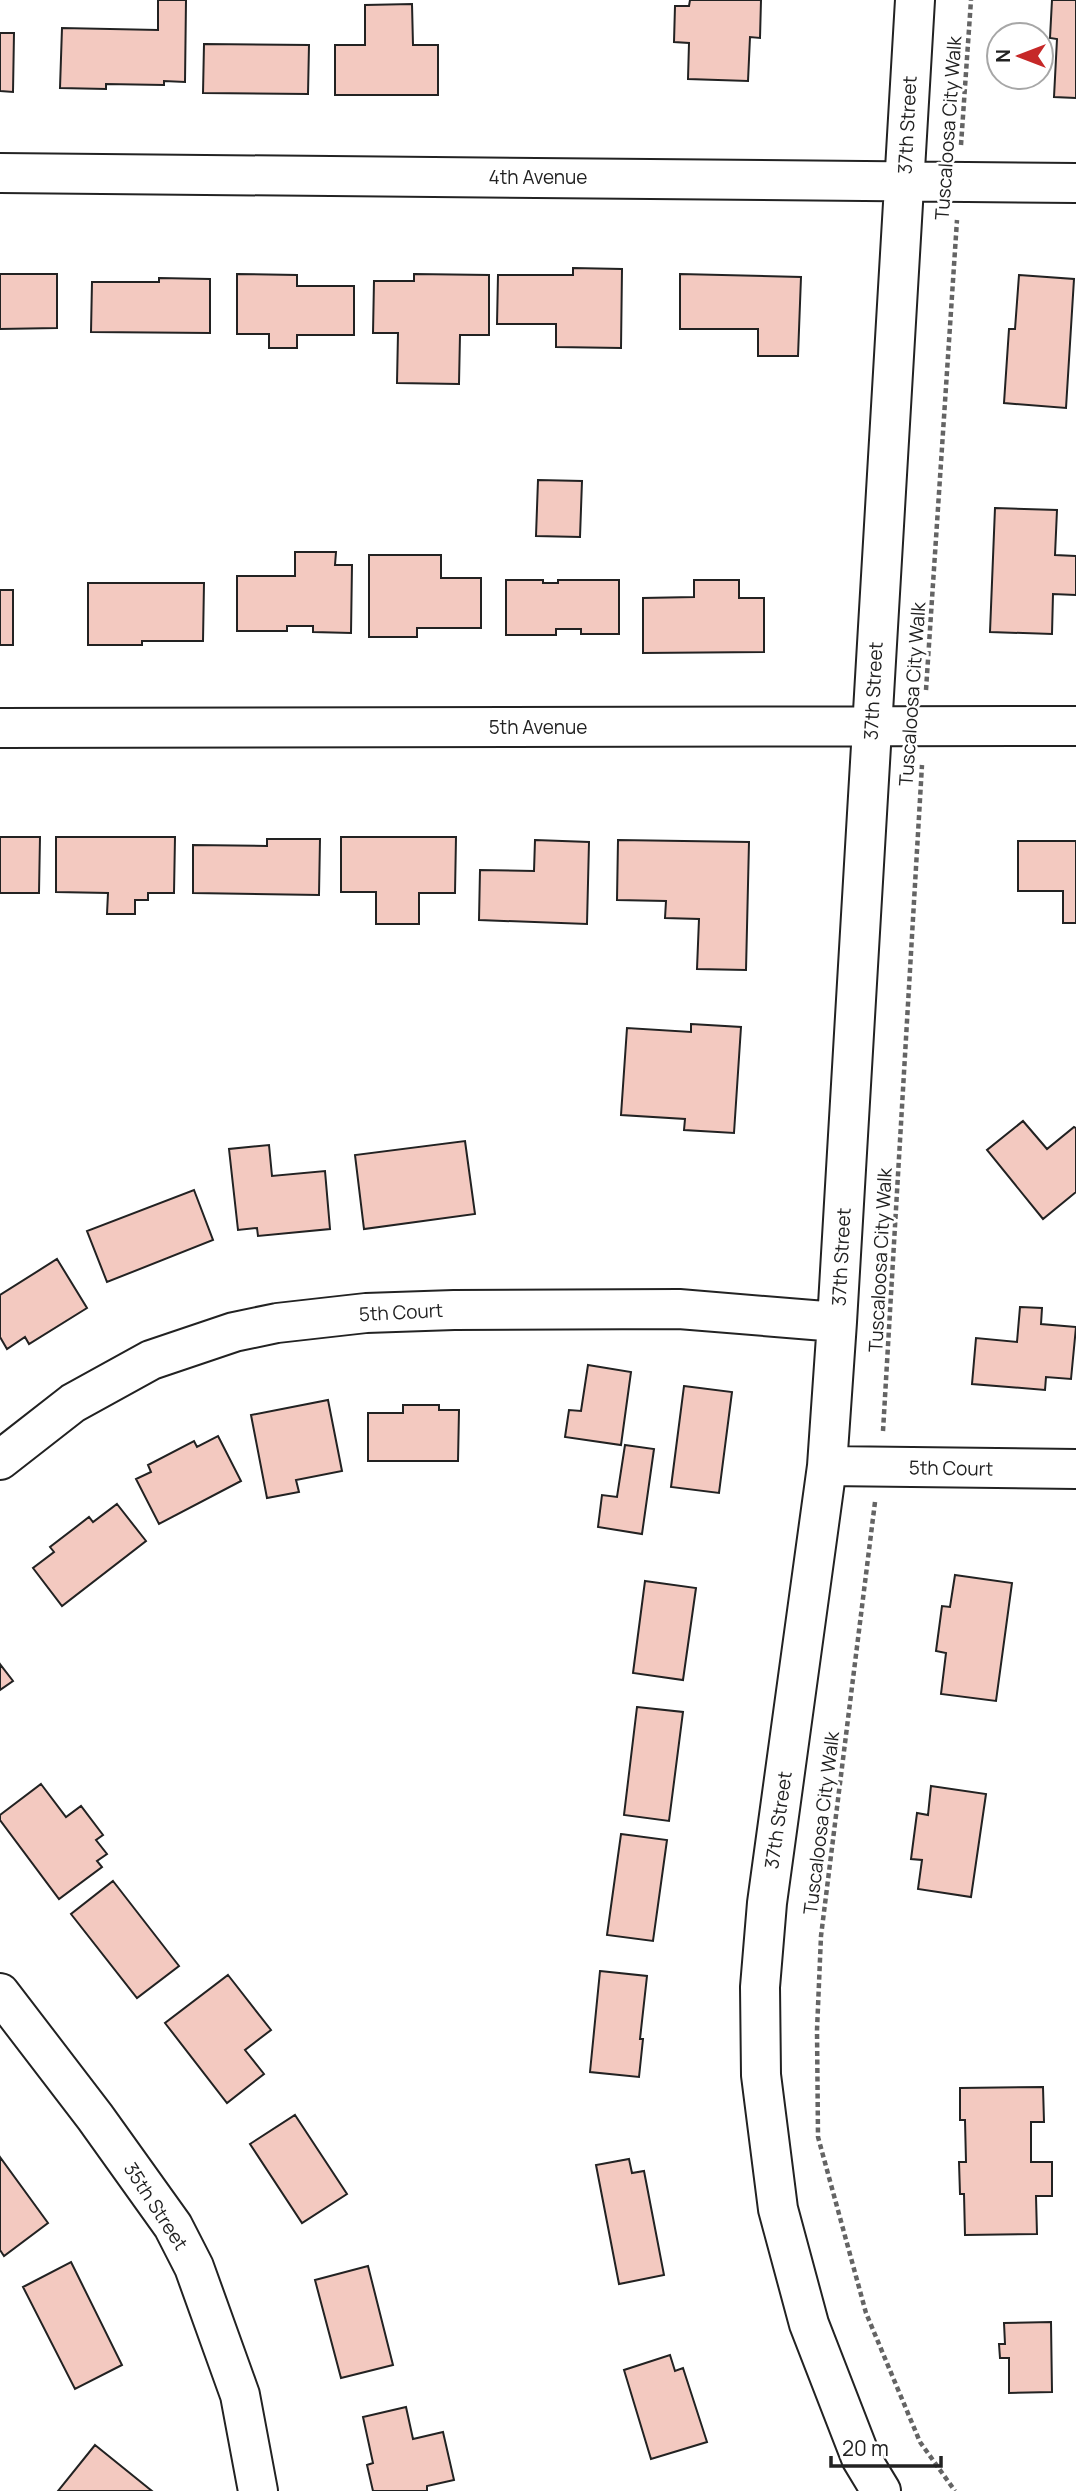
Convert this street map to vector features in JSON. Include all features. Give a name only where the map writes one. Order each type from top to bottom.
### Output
[{"type":"street","name":"37th Street","points":[[881,2491],[861,2458],[809,2324],[778,2209],[761,2075],[760,1987],[767,1903],[827,1466],[915,0]]},
{"type":"street","name":"4th Avenue","points":[[0,173],[1076,183]]},
{"type":"street","name":"5th Avenue","points":[[0,728],[1076,726]]},
{"type":"street","name":"5th Court","points":[[0,1460],[73,1403],[151,1360],[234,1332],[277,1323],[366,1313],[666,1309],[837,1322]]},
{"type":"street","name":"5th Court","points":[[827,1466],[1076,1469]]},
{"type":"street","name":"35th Street","points":[[0,1993],[96,2117],[173,2226],[194,2267],[240,2395],[258,2491]]},
{"type":"path","name":"Tuscaloosa City Walk","points":[[956,2491],[920,2442],[866,2314],[818,2137],[817,2030],[821,1936],[887,1398],[924,726],[971,0]]},
{"type":"building","points":[[158,0],[186,0],[185,82],[164,81],[164,85],[106,84],[106,89],[60,88],[62,28],[158,30]]},
{"type":"building","points":[[690,0],[761,0],[760,38],[750,37],[748,81],[688,79],[689,43],[674,42],[675,6],[689,6]]},
{"type":"building","points":[[1052,0],[1076,0],[1076,98],[1054,97],[1057,39],[1055,21],[1051,21]]},
{"type":"building","points":[[412,4],[413,45],[438,45],[438,95],[335,95],[335,45],[365,45],[365,5]]},
{"type":"building","points":[[0,33],[14,33],[13,92],[0,91]]},
{"type":"building","points":[[204,44],[309,45],[308,94],[203,93]]},
{"type":"building","points":[[573,268],[622,269],[621,348],[556,347],[556,324],[497,324],[498,275],[573,275]]},
{"type":"building","points":[[0,274],[57,274],[57,328],[0,329]]},
{"type":"building","points":[[237,274],[297,275],[297,286],[354,286],[354,335],[297,335],[297,348],[269,348],[269,334],[237,334]]},
{"type":"building","points":[[414,274],[489,275],[489,335],[460,335],[459,384],[397,383],[398,333],[373,333],[374,281],[414,281]]},
{"type":"building","points":[[680,274],[801,277],[798,356],[758,356],[758,329],[680,329]]},
{"type":"building","points":[[1019,275],[1074,279],[1066,408],[1004,403],[1009,329],[1015,329]]},
{"type":"building","points":[[159,278],[210,279],[210,333],[91,332],[92,282],[159,282]]},
{"type":"building","points":[[538,480],[582,481],[580,537],[536,536]]},
{"type":"building","points":[[995,508],[1057,510],[1055,555],[1076,556],[1076,595],[1053,594],[1052,634],[990,632]]},
{"type":"building","points":[[295,552],[336,552],[335,565],[352,565],[351,633],[313,632],[313,626],[287,626],[287,631],[237,631],[237,576],[295,576]]},
{"type":"building","points":[[369,555],[441,555],[441,578],[481,578],[481,628],[417,628],[417,637],[369,637]]},
{"type":"building","points":[[506,580],[543,580],[543,583],[558,583],[558,580],[619,580],[619,634],[581,634],[581,629],[556,629],[556,635],[506,635]]},
{"type":"building","points":[[694,580],[739,580],[739,598],[764,598],[764,652],[643,653],[643,598],[694,597]]},
{"type":"building","points":[[88,583],[204,583],[203,641],[142,641],[142,645],[88,645]]},
{"type":"building","points":[[0,590],[13,590],[13,645],[0,645]]},
{"type":"building","points":[[0,837],[40,837],[39,893],[0,893]]},
{"type":"building","points":[[56,837],[175,837],[174,893],[148,893],[148,900],[135,900],[135,914],[107,914],[108,893],[56,892]]},
{"type":"building","points":[[341,837],[456,837],[455,893],[419,893],[419,924],[376,924],[376,892],[341,892]]},
{"type":"building","points":[[267,839],[320,839],[319,895],[193,893],[193,845],[267,846]]},
{"type":"building","points":[[535,840],[589,842],[587,924],[479,920],[480,870],[534,871]]},
{"type":"building","points":[[618,840],[749,842],[746,970],[697,969],[699,919],[665,918],[666,901],[617,900]]},
{"type":"building","points":[[1018,841],[1076,841],[1076,923],[1063,923],[1063,891],[1018,891]]},
{"type":"building","points":[[691,1024],[741,1027],[734,1133],[684,1130],[685,1119],[621,1115],[627,1028],[691,1032]]},
{"type":"building","points":[[1023,1121],[1047,1149],[1076,1128],[1076,1192],[1043,1219],[987,1150]]},
{"type":"building","points":[[465,1141],[475,1214],[364,1229],[355,1155]]},
{"type":"building","points":[[269,1145],[272,1176],[325,1171],[330,1229],[258,1236],[257,1228],[238,1230],[229,1149]]},
{"type":"building","points":[[194,1190],[213,1240],[107,1282],[87,1231]]},
{"type":"building","points":[[57,1259],[87,1308],[29,1344],[25,1337],[7,1349],[0,1337],[0,1295]]},
{"type":"building","points":[[1020,1307],[1042,1308],[1041,1324],[1076,1327],[1071,1379],[1046,1377],[1045,1390],[972,1384],[976,1338],[1017,1342]]},
{"type":"building","points":[[588,1365],[631,1372],[621,1445],[565,1437],[569,1410],[581,1411]]},
{"type":"building","points":[[684,1386],[732,1392],[719,1493],[671,1487]]},
{"type":"building","points":[[328,1400],[342,1471],[296,1480],[299,1492],[267,1498],[251,1415]]},
{"type":"building","points":[[403,1405],[439,1405],[439,1410],[459,1410],[458,1461],[368,1461],[368,1413],[403,1413]]},
{"type":"building","points":[[218,1436],[241,1481],[159,1524],[136,1479],[151,1472],[148,1465],[194,1441],[197,1447]]},
{"type":"building","points":[[625,1445],[654,1449],[642,1534],[598,1527],[602,1495],[617,1497]]},
{"type":"building","points":[[117,1504],[146,1541],[62,1606],[33,1568],[54,1552],[50,1547],[89,1517],[93,1522]]},
{"type":"building","points":[[955,1575],[1012,1583],[996,1701],[941,1694],[946,1653],[936,1651],[942,1606],[950,1607]]},
{"type":"building","points":[[645,1581],[696,1588],[683,1680],[633,1673]]},
{"type":"building","points":[[0,1664],[13,1681],[0,1690]]},
{"type":"building","points":[[637,1707],[683,1712],[669,1821],[624,1815]]},
{"type":"building","points":[[41,1784],[66,1817],[81,1806],[103,1835],[96,1840],[107,1854],[97,1861],[102,1867],[59,1899],[0,1820],[0,1815]]},
{"type":"building","points":[[931,1786],[986,1794],[971,1897],[918,1889],[922,1860],[911,1859],[917,1813],[928,1815]]},
{"type":"building","points":[[621,1834],[667,1840],[653,1941],[607,1935]]},
{"type":"building","points":[[113,1881],[179,1966],[137,1998],[71,1914]]},
{"type":"building","points":[[600,1971],[647,1976],[639,2077],[590,2072]]},
{"type":"building","points":[[228,1975],[271,2030],[245,2050],[264,2074],[227,2103],[165,2023]]},
{"type":"building","points":[[1043,2087],[1044,2122],[1031,2122],[1031,2162],[1052,2162],[1052,2196],[1036,2196],[1037,2234],[965,2235],[964,2194],[960,2194],[959,2162],[966,2162],[965,2120],[960,2120],[960,2088]]},
{"type":"building","points":[[295,2115],[347,2194],[302,2223],[250,2144]]},
{"type":"building","points":[[0,2157],[48,2223],[4,2256],[0,2250]]},
{"type":"building","points":[[629,2159],[632,2173],[644,2171],[664,2275],[619,2284],[596,2165]]},
{"type":"building","points":[[71,2262],[122,2365],[75,2389],[23,2287]]},
{"type":"building","points":[[368,2266],[393,2365],[341,2378],[315,2280]]},
{"type":"building","points":[[1051,2322],[1052,2392],[1009,2393],[1009,2358],[1000,2358],[999,2344],[1005,2344],[1004,2323]]},
{"type":"building","points":[[670,2355],[675,2371],[683,2368],[707,2442],[651,2459],[624,2370]]},
{"type":"building","points":[[406,2407],[413,2439],[443,2432],[454,2480],[427,2486],[427,2491],[373,2491],[367,2465],[373,2463],[363,2417]]},
{"type":"building","points":[[95,2445],[152,2491],[58,2491]]}]
